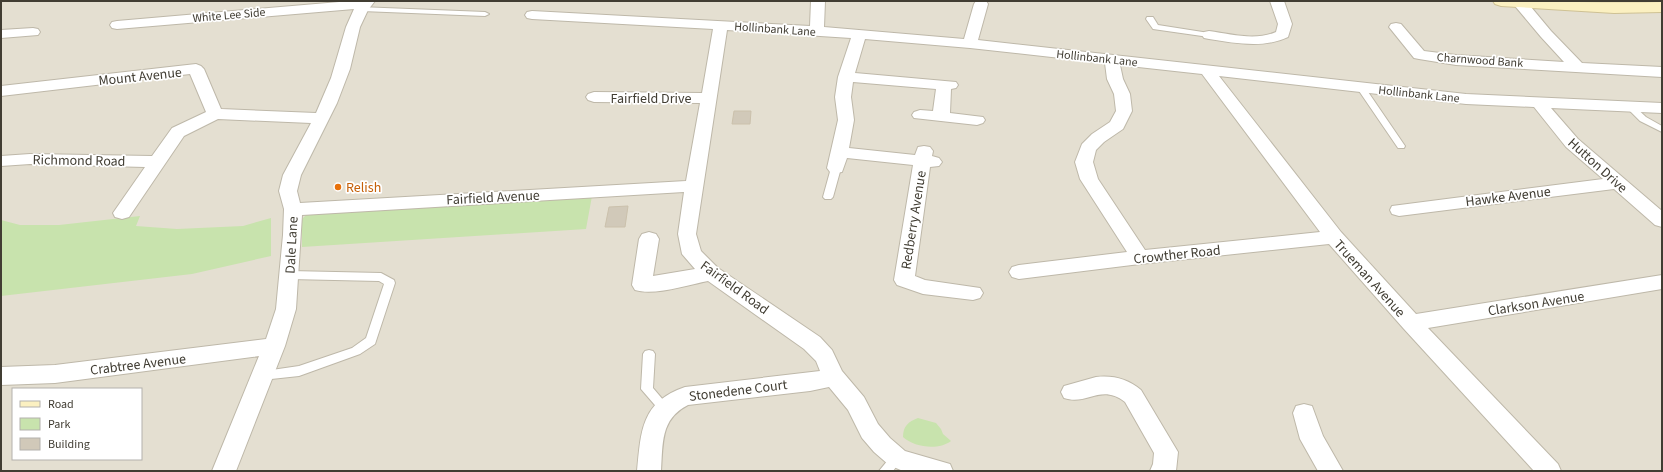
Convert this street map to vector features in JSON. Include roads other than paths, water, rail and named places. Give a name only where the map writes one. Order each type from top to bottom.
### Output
[{"type":"main road","points":[[1501,1],[1614,8],[1662,6]]},
{"type":"main road","points":[[1651,1],[1662,6]]},
{"type":"street","points":[[817,31],[818,1]]},
{"type":"street","points":[[1209,35],[1260,41],[1274,40],[1283,34],[1285,24],[1277,1]]},
{"type":"street","points":[[1520,3],[1546,34],[1577,66]]},
{"type":"street","points":[[970,44],[981,4]]},
{"type":"street","name":"White Lee Side","points":[[117,24],[365,5]]},
{"type":"street","name":"Dale Lane","points":[[224,471],[274,346],[286,309],[290,275],[293,209],[288,191],[292,175],[340,78],[344,58],[359,13],[365,5]]},
{"type":"street","name":"Hollinbank Lane","points":[[532,15],[817,31],[970,44],[1466,99],[1662,108]]},
{"type":"street","name":"Fairfield Road","points":[[721,25],[687,234],[692,254],[711,273],[786,323],[812,343],[824,356],[834,377],[856,404],[870,431],[882,445],[891,464],[912,464],[941,471]]},
{"type":"street","name":"Charnwood Bank","points":[[1396,27],[1419,55],[1456,60],[1661,72]]},
{"type":"street","points":[[1,34],[33,32]]},
{"type":"street","points":[[838,160],[846,120],[843,97],[846,77],[859,35]]},
{"type":"street","points":[[1112,60],[1115,79],[1122,94],[1124,111],[1117,125],[1098,138],[1088,148],[1084,162],[1089,179],[1140,257]]},
{"type":"street","name":"Mount Avenue","points":[[1,91],[196,69],[215,114]]},
{"type":"street","points":[[1634,70],[1647,84]]},
{"type":"street","name":"Trueman Avenue","points":[[1207,71],[1334,238],[1549,471]]},
{"type":"street","points":[[846,77],[947,85],[941,117]]},
{"type":"street","name":"Fairfield Drive","points":[[594,97],[709,98]]},
{"type":"street","name":"Hutton Drive","points":[[1539,103],[1572,143],[1662,221]]},
{"type":"street","points":[[122,214],[178,132],[215,114],[321,118]]},
{"type":"street","points":[[920,115],[977,120]]},
{"type":"street","name":"Redberry Avenue","points":[[838,160],[926,158],[904,280],[923,287],[972,293]]},
{"type":"street","name":"Richmond Road","points":[[1,161],[30,159],[158,162]]},
{"type":"street","name":"Hawke Avenue","points":[[1399,210],[1617,183]]},
{"type":"street","name":"Fairfield Avenue","points":[[293,209],[694,186]]},
{"type":"street","name":"Crowther Road","points":[[1019,272],[1140,257],[1334,238]]},
{"type":"street","points":[[649,239],[642,285],[667,282],[711,273]]},
{"type":"street","name":"Clarkson Avenue","points":[[1411,323],[1662,282]]},
{"type":"street","name":"Crabtree Avenue","points":[[1,376],[55,374],[274,346]]},
{"type":"street","name":"Stonedene Court","points":[[664,408],[673,400],[685,396],[810,382],[834,377]]},
{"type":"street","points":[[1072,392],[1104,385],[1126,388],[1133,396],[1166,452],[1165,468],[1162,471]]},
{"type":"street","points":[[649,471],[656,420],[664,408]]},
{"type":"street","points":[[1304,413],[1312,440],[1331,471]]},
{"type":"lane","points":[[365,5],[485,14]]},
{"type":"lane","points":[[1150,18],[1156,27],[1209,35]]},
{"type":"lane","points":[[1361,88],[1400,146]]},
{"type":"lane","points":[[1630,107],[1643,118],[1662,129]]},
{"type":"lane","points":[[828,197],[838,160]]},
{"type":"lane","points":[[262,375],[299,370],[356,351],[371,341],[390,283],[381,276],[290,275]]},
{"type":"lane","points":[[649,354],[647,389],[664,408]]},
{"type":"place","name":"Relish","points":[[338,187]]}]
